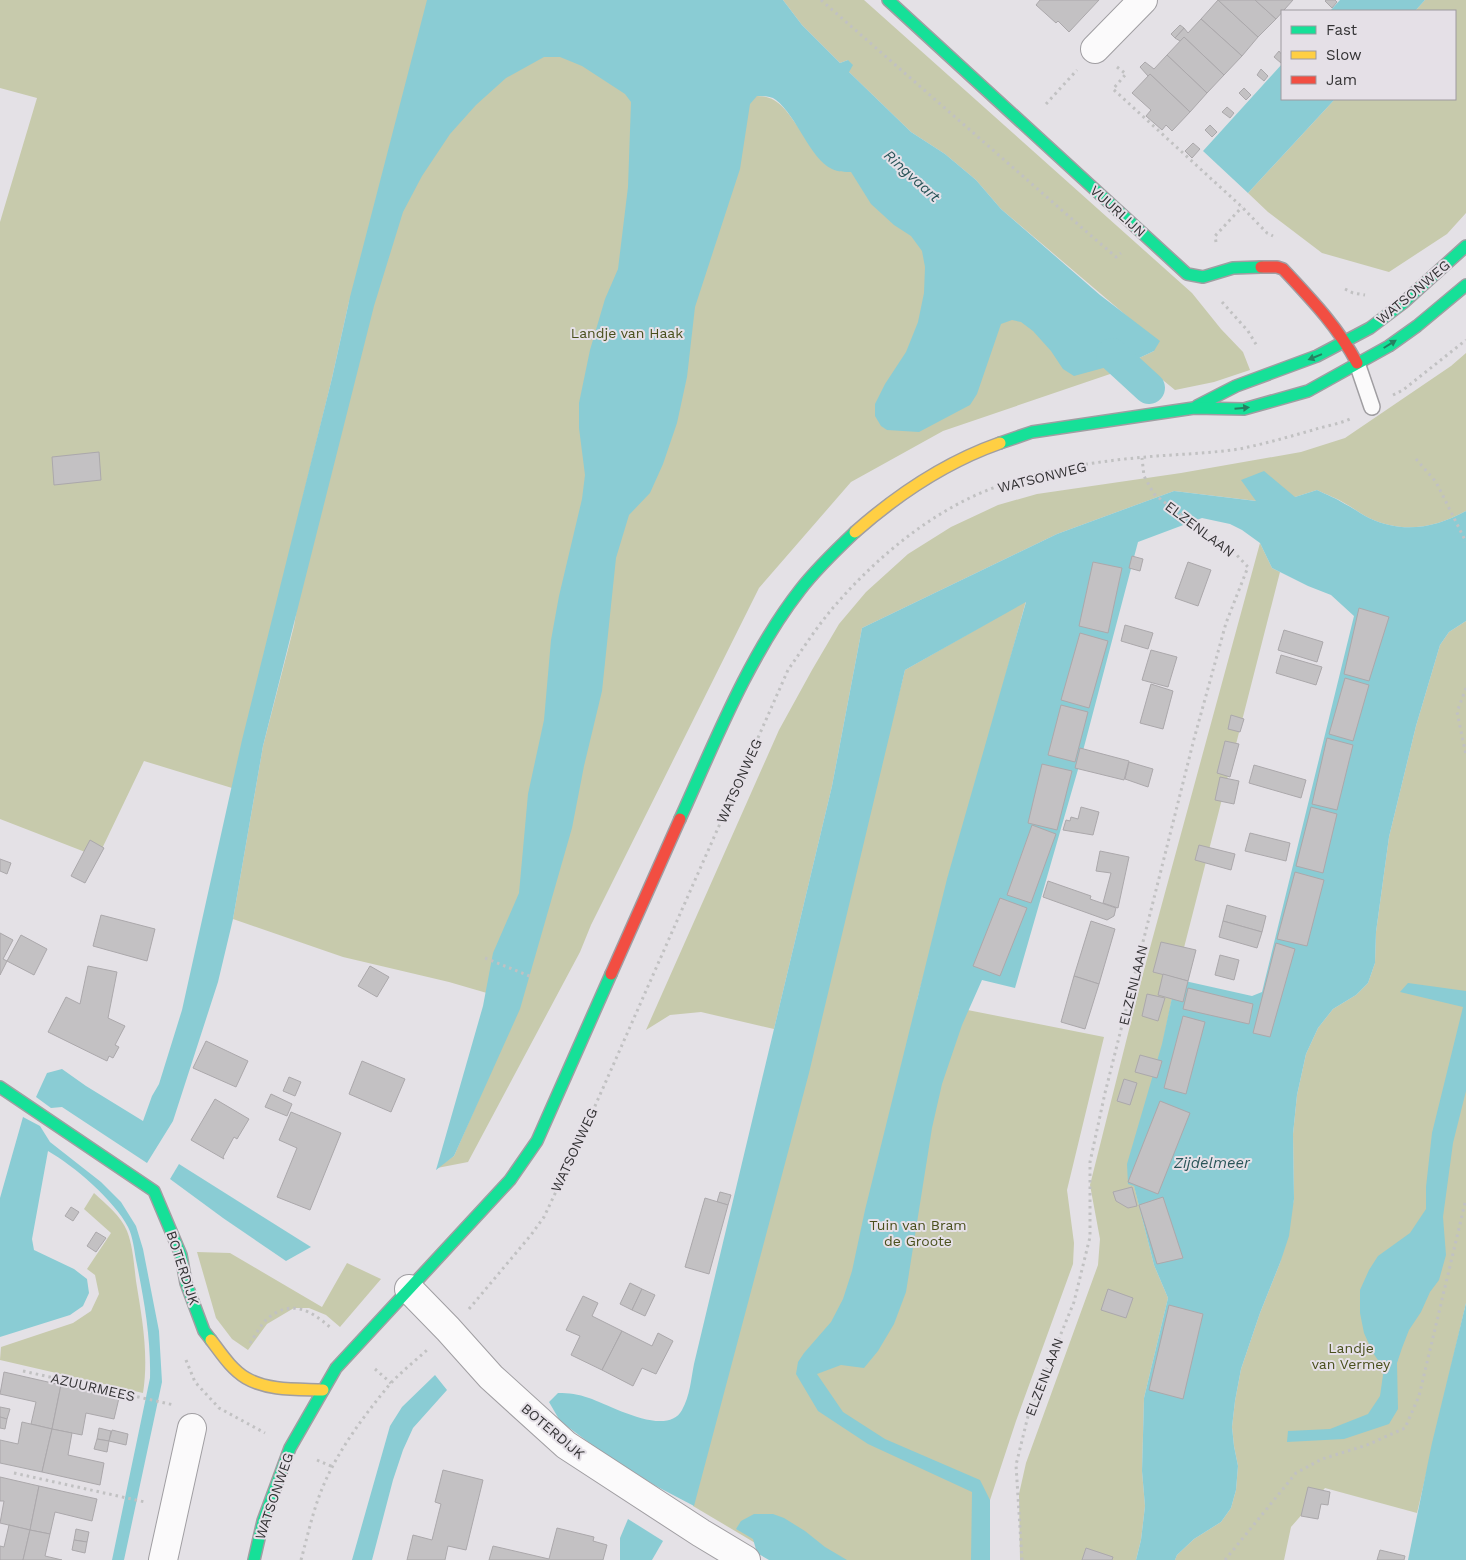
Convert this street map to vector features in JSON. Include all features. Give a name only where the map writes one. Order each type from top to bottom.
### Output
[{"type":"street","name":"VUURLIJN","points":[[888,0],[1188,274],[1196,278],[1206,278],[1239,267],[1277,267],[1283,269],[1327,316],[1346,342],[1357,363]]},
{"type":"street","points":[[1095,49],[1143,0]]},
{"type":"street","name":"WATSONWEG","points":[[1194,408],[1236,386],[1317,356],[1370,328],[1403,304],[1466,246]]},
{"type":"street","name":"WATSONWEG","points":[[254,1560],[263,1521],[290,1448],[336,1368],[510,1180],[537,1141],[722,726],[764,643],[800,590],[841,545],[881,509],[915,485],[950,464],[997,444],[1032,432],[1194,408],[1244,409],[1308,391],[1389,346],[1466,286]]},
{"type":"street","name":"BOTERDIJK","points":[[0,1087],[154,1191],[181,1254],[186,1282],[204,1331],[225,1359],[244,1377],[272,1387],[323,1390]]},
{"type":"street","name":"BOTERDIJK","points":[[409,1289],[491,1377],[566,1445],[746,1560]]},
{"type":"street","points":[[163,1560],[192,1428]]},
{"type":"lane","points":[[1357,363],[1372,407]]},
{"type":"path","points":[[822,0],[1116,257],[1145,236]]},
{"type":"path","points":[[1025,127],[1095,49],[1126,74],[1113,89],[1267,233],[1278,239]]},
{"type":"path","points":[[1345,289],[1353,293],[1368,295]]},
{"type":"path","name":"WATSONWEG","points":[[301,1560],[316,1507],[332,1467],[357,1428],[392,1383],[469,1308],[544,1217],[576,1149],[788,670],[831,610],[856,582],[884,556],[945,512],[976,496],[1011,482],[1073,467],[1142,458],[1239,449],[1349,419],[1403,390],[1466,340]]},
{"type":"path","name":"ELZENLAAN","points":[[1022,1560],[1016,1465],[1029,1412],[1074,1302],[1090,1237],[1090,1162],[1105,1093],[1194,739],[1226,622],[1248,567],[1231,549],[1200,530],[1154,494],[1144,476],[1142,458]]},
{"type":"path","points":[[1416,459],[1436,482],[1466,542]]},
{"type":"path","points":[[1466,688],[1457,712],[1466,755]]},
{"type":"path","points":[[485,958],[532,977]]},
{"type":"path","points":[[1225,1560],[1296,1474],[1322,1459],[1367,1445],[1405,1428],[1419,1396],[1466,1199]]},
{"type":"path","points":[[249,1345],[266,1321],[282,1310],[297,1307],[314,1314],[392,1383]]},
{"type":"path","name":"AZUURMEES","points":[[23,1371],[163,1402]]},
{"type":"path","points":[[14,1473],[142,1502]]},
{"type":"green space","name":"Landje van Haak","points":[[0,0],[429,0],[772,99],[787,112],[800,129],[1116,372],[943,431],[851,482],[759,588],[591,925],[580,952],[468,1162],[437,1168],[454,1156],[521,1003],[449,982],[343,957],[233,919],[263,746],[294,626],[350,297],[232,788],[144,761],[98,857],[0,819],[0,222],[37,98],[0,88]]},
{"type":"green space","points":[[783,0],[864,0],[1192,293],[1221,329],[1243,352],[1250,370],[1214,382],[1175,390],[1137,359],[1154,351],[1128,317],[1001,209],[976,180],[945,154],[911,132],[849,72],[848,60],[840,63],[802,25]]},
{"type":"green space","points":[[1425,0],[1466,0],[1466,213],[1447,234],[1389,272],[1322,253],[1268,212],[1248,193],[1334,100],[1456,100],[1456,10],[1416,10]]},
{"type":"green space","points":[[1466,353],[1466,511],[1454,517],[1443,522],[1419,527],[1394,526],[1369,518],[1339,500],[1317,490],[1295,497],[1257,501],[1174,491],[1057,534],[862,628],[832,786],[774,1029],[701,1012],[670,1015],[646,1030],[779,730],[812,670],[839,624],[866,592],[908,554],[951,527],[998,505],[1037,494],[1181,473],[1301,452],[1345,438],[1451,366]]},
{"type":"green space","points":[[1260,543],[1272,568],[1280,572],[1176,979],[1134,1185],[1154,1265],[1168,1298],[1144,1398],[1142,1471],[1145,1506],[1141,1540],[1136,1560],[1020,1560],[1019,1494],[1026,1463],[1098,1265],[1100,1239],[1090,1185],[1144,970]]},
{"type":"green space","name":"Tuin van Bram de Groote","points":[[1026,601],[917,1000],[1104,1037],[1067,1190],[1074,1243],[1073,1264],[1016,1421],[990,1500],[988,1560],[784,1560],[693,1506],[905,670]]},
{"type":"green space","name":"Landje van Vermey","points":[[1466,621],[1466,1303],[1417,1513],[1325,1488],[1291,1527],[1284,1560],[1175,1560],[1177,1555],[1194,1539],[1221,1522],[1231,1508],[1236,1490],[1238,1466],[1232,1427],[1235,1401],[1241,1369],[1260,1313],[1280,1263],[1294,1199],[1293,1134],[1297,1095],[1306,1054],[1318,1028],[1333,1009],[1356,995],[1368,983],[1375,963],[1376,932],[1389,837],[1416,726],[1440,645],[1449,632]]},
{"type":"green space","points":[[94,1193],[121,1220],[131,1243],[144,1337],[145,1379],[143,1393],[0,1360],[1,1347],[73,1323],[91,1311],[99,1294],[95,1275],[87,1269],[111,1233],[84,1209]]},
{"type":"green space","points":[[197,1252],[230,1253],[322,1307],[347,1263],[381,1279],[340,1327],[326,1315],[309,1308],[294,1308],[267,1324],[248,1350],[232,1339],[216,1318]]},
{"type":"water","name":"Ringvaart","points":[[427,0],[783,0],[802,25],[840,63],[848,60],[853,65],[849,72],[911,132],[945,154],[976,180],[1001,209],[1100,295],[1160,341],[1154,351],[1137,359],[1163,380],[1142,385],[1118,364],[1074,376],[1063,369],[1051,351],[1033,331],[1021,322],[1012,320],[1001,324],[977,394],[970,405],[919,432],[887,430],[881,426],[875,416],[875,404],[885,384],[906,352],[918,322],[924,293],[925,267],[922,251],[911,236],[894,225],[871,204],[851,172],[837,171],[824,164],[810,147],[784,107],[769,97],[757,96],[750,104],[740,169],[695,307],[687,377],[677,423],[663,464],[650,493],[629,515],[616,558],[602,691],[584,766],[572,828],[520,1009],[454,1156],[436,1170],[483,1006],[493,953],[519,893],[528,794],[544,720],[551,640],[559,596],[582,499],[585,475],[579,428],[579,403],[590,350],[605,299],[618,269],[628,187],[631,102],[625,94],[582,66],[560,57],[544,57],[506,78],[476,105],[450,134],[422,176],[403,212],[374,306],[263,746],[233,919],[218,982],[173,1121],[147,1163],[62,1107],[51,1108],[36,1097],[47,1073],[62,1069],[143,1121],[152,1096],[159,1084],[182,1010],[242,740],[332,378],[350,297]]},
{"type":"water","points":[[1340,0],[1425,0],[1416,10],[1331,10]]},
{"type":"water","points":[[1281,65],[1281,100],[1334,100],[1248,193],[1203,151]]},
{"type":"water","name":"Zijdelmeer","points":[[1264,471],[1295,497],[1317,490],[1369,518],[1394,526],[1419,527],[1431,525],[1443,522],[1466,511],[1466,621],[1449,632],[1440,645],[1416,726],[1389,837],[1376,932],[1375,963],[1368,983],[1356,995],[1333,1009],[1318,1028],[1306,1054],[1297,1095],[1293,1134],[1294,1199],[1289,1236],[1241,1369],[1235,1401],[1232,1427],[1238,1466],[1236,1490],[1231,1508],[1221,1522],[1194,1539],[1177,1555],[1175,1560],[1136,1560],[1141,1540],[1145,1506],[1142,1471],[1144,1398],[1168,1298],[1154,1265],[1134,1186],[1128,1184],[1127,1164],[1162,1044],[1176,979],[1252,996],[1262,992],[1354,616],[1331,595],[1272,568],[1260,543],[1242,530],[1230,524],[1202,518],[1138,542],[1079,766],[1015,988],[982,980],[962,1025],[942,1084],[932,1128],[906,1292],[894,1324],[878,1351],[864,1368],[841,1365],[817,1374],[843,1412],[885,1439],[980,1480],[990,1500],[990,1560],[971,1560],[972,1492],[868,1444],[818,1411],[796,1374],[798,1362],[804,1353],[831,1322],[843,1299],[852,1271],[865,1210],[947,879],[1026,602],[905,670],[809,1073],[694,1506],[654,1485],[599,1450],[560,1421],[549,1402],[558,1393],[574,1394],[638,1417],[664,1421],[675,1418],[682,1410],[687,1399],[832,786],[862,628],[1057,534],[1174,491],[1256,501],[1241,480]]},
{"type":"water","points":[[1408,983],[1466,991],[1466,1091],[1453,1143],[1443,1217],[1446,1255],[1439,1280],[1430,1292],[1421,1312],[1409,1330],[1402,1348],[1397,1363],[1398,1409],[1389,1424],[1344,1439],[1287,1442],[1288,1431],[1330,1429],[1368,1414],[1380,1396],[1383,1375],[1380,1363],[1364,1333],[1360,1313],[1360,1290],[1378,1256],[1410,1233],[1426,1209],[1426,1187],[1432,1133],[1463,1007],[1400,992]]},
{"type":"water","points":[[23,1117],[40,1126],[50,1142],[101,1182],[121,1202],[136,1226],[143,1249],[159,1331],[162,1382],[124,1560],[112,1560],[150,1378],[146,1319],[132,1239],[122,1217],[104,1195],[81,1174],[48,1151],[32,1239],[34,1250],[74,1269],[87,1279],[89,1293],[83,1306],[70,1315],[0,1337],[0,1198]]},
{"type":"water","points":[[179,1164],[311,1247],[286,1261],[170,1179]]},
{"type":"water","points":[[1466,1303],[1466,1560],[1408,1560],[1432,1443]]},
{"type":"water","points":[[435,1375],[447,1390],[413,1428],[403,1450],[372,1560],[352,1560],[390,1426],[402,1407]]},
{"type":"water","points":[[754,1514],[773,1514],[784,1518],[847,1560],[769,1560],[757,1553],[753,1539],[736,1529],[741,1521]]},
{"type":"water","points":[[628,1519],[663,1541],[652,1560],[620,1560],[620,1538]]},
{"type":"building","points":[[1040,0],[1099,0],[1069,32],[1058,21],[1056,23],[1036,5]]},
{"type":"building","points":[[1218,0],[1258,37],[1242,56],[1201,19]]},
{"type":"building","points":[[1218,0],[1255,0],[1276,19],[1258,37]]},
{"type":"building","points":[[1255,0],[1293,0],[1284,10],[1281,10],[1281,13],[1276,19]]},
{"type":"building","points":[[1326,0],[1335,0],[1337,2],[1332,8]]},
{"type":"building","points":[[1201,19],[1242,56],[1224,75],[1184,37],[1180,41],[1175,38],[1184,28],[1188,33]]},
{"type":"building","points":[[1180,25],[1184,28],[1175,38],[1171,34]]},
{"type":"building","points":[[1184,37],[1224,75],[1207,93],[1167,55]]},
{"type":"building","points":[[1279,51],[1281,54],[1281,63],[1274,57]]},
{"type":"building","points":[[1167,55],[1207,93],[1190,112],[1140,67],[1145,62],[1154,69]]},
{"type":"building","points":[[1261,69],[1268,76],[1264,81],[1257,75]]},
{"type":"building","points":[[1150,74],[1190,112],[1172,131],[1166,125],[1162,130],[1146,116],[1151,110],[1132,93]]},
{"type":"building","points":[[1244,88],[1251,95],[1246,100],[1239,93]]},
{"type":"building","points":[[1227,107],[1234,113],[1230,118],[1222,112]]},
{"type":"building","points":[[1210,125],[1217,132],[1212,137],[1205,130]]},
{"type":"building","points":[[1193,143],[1200,149],[1192,158],[1185,151]]},
{"type":"building","points":[[99,452],[101,480],[54,485],[52,457]]},
{"type":"building","points":[[1132,556],[1143,559],[1140,571],[1129,568]]},
{"type":"building","points":[[1093,562],[1122,568],[1108,633],[1079,626]]},
{"type":"building","points":[[1188,562],[1211,570],[1198,606],[1175,598]]},
{"type":"building","points":[[1359,608],[1389,617],[1369,681],[1344,674]]},
{"type":"building","points":[[1125,625],[1153,633],[1148,649],[1121,641]]},
{"type":"building","points":[[1284,630],[1323,642],[1317,662],[1278,650]]},
{"type":"building","points":[[1080,633],[1108,641],[1089,708],[1061,700]]},
{"type":"building","points":[[1151,650],[1177,657],[1168,687],[1142,680]]},
{"type":"building","points":[[1281,655],[1322,667],[1316,685],[1276,673]]},
{"type":"building","points":[[1345,678],[1369,685],[1353,741],[1329,734]]},
{"type":"building","points":[[1151,684],[1173,691],[1163,729],[1140,723]]},
{"type":"building","points":[[1061,705],[1088,712],[1075,762],[1048,755]]},
{"type":"building","points":[[1231,715],[1244,719],[1240,732],[1228,729]]},
{"type":"building","points":[[1327,738],[1353,745],[1337,810],[1312,804]]},
{"type":"building","points":[[1225,741],[1239,744],[1230,777],[1217,773]]},
{"type":"building","points":[[1080,748],[1129,761],[1124,780],[1075,768]]},
{"type":"building","points":[[1129,762],[1153,769],[1148,787],[1125,779]]},
{"type":"building","points":[[1042,764],[1072,771],[1057,830],[1028,823]]},
{"type":"building","points":[[1254,765],[1306,780],[1301,798],[1249,783]]},
{"type":"building","points":[[1220,777],[1239,781],[1234,804],[1215,800]]},
{"type":"building","points":[[1081,807],[1099,812],[1093,835],[1063,830],[1066,820],[1070,821],[1071,817],[1078,819]]},
{"type":"building","points":[[1311,807],[1337,814],[1323,873],[1296,866]]},
{"type":"building","points":[[1032,825],[1056,834],[1031,903],[1007,895]]},
{"type":"building","points":[[1250,833],[1290,843],[1286,861],[1245,851]]},
{"type":"building","points":[[90,840],[104,848],[85,883],[71,876]]},
{"type":"building","points":[[1199,845],[1235,854],[1231,870],[1195,860]]},
{"type":"building","points":[[1100,851],[1129,857],[1118,908],[1103,903],[1111,873],[1096,871]]},
{"type":"building","points":[[0,859],[11,863],[7,874],[0,871]]},
{"type":"building","points":[[1295,872],[1324,880],[1307,946],[1277,939]]},
{"type":"building","points":[[1048,881],[1091,896],[1090,899],[1116,908],[1114,916],[1107,920],[1043,897]]},
{"type":"building","points":[[1000,898],[1027,908],[1000,976],[973,966]]},
{"type":"building","points":[[1227,905],[1266,916],[1262,932],[1223,921]]},
{"type":"building","points":[[101,915],[155,929],[147,961],[93,946]]},
{"type":"building","points":[[1091,921],[1115,929],[1099,984],[1074,976]]},
{"type":"building","points":[[1223,921],[1262,932],[1257,948],[1219,937]]},
{"type":"building","points":[[0,933],[13,940],[3,959],[7,961],[0,975]]},
{"type":"building","points":[[21,935],[47,949],[34,975],[7,961]]},
{"type":"building","points":[[1161,942],[1196,950],[1188,981],[1153,972]]},
{"type":"building","points":[[1276,943],[1295,949],[1270,1037],[1253,1033]]},
{"type":"building","points":[[1220,955],[1239,960],[1234,980],[1215,975]]},
{"type":"building","points":[[88,966],[117,972],[108,1018],[125,1026],[115,1045],[119,1047],[113,1058],[109,1056],[107,1061],[48,1032],[66,997],[80,1004]]},
{"type":"building","points":[[370,966],[389,977],[377,997],[358,986]]},
{"type":"building","points":[[1163,974],[1188,981],[1183,1002],[1158,995]]},
{"type":"building","points":[[1074,976],[1099,984],[1085,1029],[1061,1022]]},
{"type":"building","points":[[1188,988],[1253,1004],[1249,1024],[1183,1009]]},
{"type":"building","points":[[1147,994],[1165,998],[1158,1021],[1142,1016]]},
{"type":"building","points":[[1183,1016],[1205,1022],[1186,1094],[1164,1088]]},
{"type":"building","points":[[206,1041],[248,1061],[236,1087],[193,1068]]},
{"type":"building","points":[[1140,1055],[1162,1061],[1157,1078],[1135,1072]]},
{"type":"building","points":[[362,1061],[405,1079],[391,1112],[349,1094]]},
{"type":"building","points":[[289,1077],[301,1082],[295,1096],[283,1091]]},
{"type":"building","points":[[1124,1079],[1137,1083],[1130,1105],[1117,1101]]},
{"type":"building","points":[[271,1094],[292,1104],[287,1116],[265,1107]]},
{"type":"building","points":[[215,1099],[249,1119],[237,1139],[234,1137],[223,1157],[224,1159],[191,1140]]},
{"type":"building","points":[[1160,1101],[1190,1113],[1158,1194],[1128,1182]]},
{"type":"building","points":[[291,1112],[341,1133],[310,1210],[277,1197],[297,1148],[279,1140]]},
{"type":"building","points":[[1132,1187],[1137,1206],[1128,1208],[1116,1201],[1113,1192]]},
{"type":"building","points":[[720,1192],[731,1195],[728,1205],[717,1202]]},
{"type":"building","points":[[1163,1197],[1183,1258],[1157,1264],[1139,1205]]},
{"type":"building","points":[[705,1198],[728,1205],[709,1274],[685,1267]]},
{"type":"building","points":[[71,1207],[79,1212],[73,1221],[65,1216]]},
{"type":"building","points":[[96,1232],[106,1238],[96,1252],[87,1246]]},
{"type":"building","points":[[630,1283],[642,1289],[632,1310],[620,1304]]},
{"type":"building","points":[[642,1289],[655,1295],[645,1316],[632,1310]]},
{"type":"building","points":[[1108,1289],[1133,1298],[1126,1318],[1101,1310]]},
{"type":"building","points":[[583,1296],[598,1303],[592,1316],[622,1331],[602,1370],[571,1355],[580,1336],[566,1330]]},
{"type":"building","points":[[1169,1305],[1203,1314],[1183,1399],[1149,1390]]},
{"type":"building","points":[[622,1331],[652,1346],[658,1333],[673,1341],[656,1374],[642,1368],[633,1386],[602,1370]]},
{"type":"building","points":[[4,1372],[61,1385],[52,1429],[31,1424],[36,1402],[0,1394]]},
{"type":"building","points":[[61,1385],[119,1398],[114,1419],[86,1413],[82,1435],[52,1429]]},
{"type":"building","points":[[0,1407],[10,1409],[7,1419],[0,1417]]},
{"type":"building","points":[[0,1417],[7,1419],[5,1429],[0,1428]]},
{"type":"building","points":[[22,1422],[52,1429],[42,1472],[0,1463],[0,1440],[18,1444]]},
{"type":"building","points":[[99,1428],[111,1431],[109,1441],[97,1439]]},
{"type":"building","points":[[52,1429],[72,1433],[68,1455],[104,1463],[100,1485],[42,1472]]},
{"type":"building","points":[[112,1430],[128,1434],[126,1445],[109,1441]]},
{"type":"building","points":[[97,1439],[109,1441],[107,1452],[94,1449]]},
{"type":"building","points":[[443,1470],[483,1480],[466,1550],[448,1546],[445,1560],[407,1560],[413,1535],[432,1540],[441,1504],[435,1502]]},
{"type":"building","points":[[0,1477],[39,1486],[30,1530],[0,1523],[4,1501],[0,1501]]},
{"type":"building","points":[[39,1486],[97,1499],[92,1521],[55,1512],[50,1534],[30,1530]]},
{"type":"building","points":[[1308,1487],[1330,1492],[1328,1505],[1321,1504],[1318,1519],[1301,1516]]},
{"type":"building","points":[[9,1525],[30,1530],[23,1560],[0,1560],[0,1546],[4,1547]]},
{"type":"building","points":[[557,1528],[594,1537],[593,1541],[607,1545],[603,1560],[489,1560],[493,1546],[549,1559]]},
{"type":"building","points":[[76,1529],[89,1532],[87,1542],[74,1540]]},
{"type":"building","points":[[30,1530],[50,1534],[45,1556],[62,1560],[23,1560]]},
{"type":"building","points":[[74,1540],[87,1542],[85,1553],[72,1550]]},
{"type":"building","points":[[1086,1548],[1113,1557],[1112,1560],[1082,1560]]},
{"type":"building","points":[[1380,1550],[1405,1556],[1404,1560],[1377,1560]]},
{"type":"waterway","points":[[1112,354],[1149,388]]},
{"type":"traffic: fast","points":[[888,0],[1187,274],[1203,277],[1233,268],[1261,267]]},
{"type":"traffic: fast","points":[[1197,406],[1236,386],[1317,356],[1370,328],[1403,303],[1466,246]]},
{"type":"traffic: fast","points":[[1000,443],[1032,432],[1194,408],[1244,409],[1308,391],[1389,346],[1417,326],[1466,285]]},
{"type":"traffic: fast","points":[[680,819],[719,731],[749,671],[782,615],[806,582],[855,532]]},
{"type":"traffic: fast","points":[[254,1560],[263,1521],[290,1448],[336,1368],[510,1180],[537,1141],[611,974]]},
{"type":"traffic: fast","points":[[0,1087],[154,1191],[181,1255],[186,1283],[204,1331],[211,1340]]},
{"type":"traffic: slow","points":[[855,532],[923,480],[942,469],[1000,443]]},
{"type":"traffic: slow","points":[[211,1340],[236,1370],[246,1378],[273,1387],[323,1390]]},
{"type":"traffic: jam","points":[[1261,267],[1283,269],[1333,325],[1357,363]]},
{"type":"traffic: jam","points":[[611,974],[680,819]]}]
